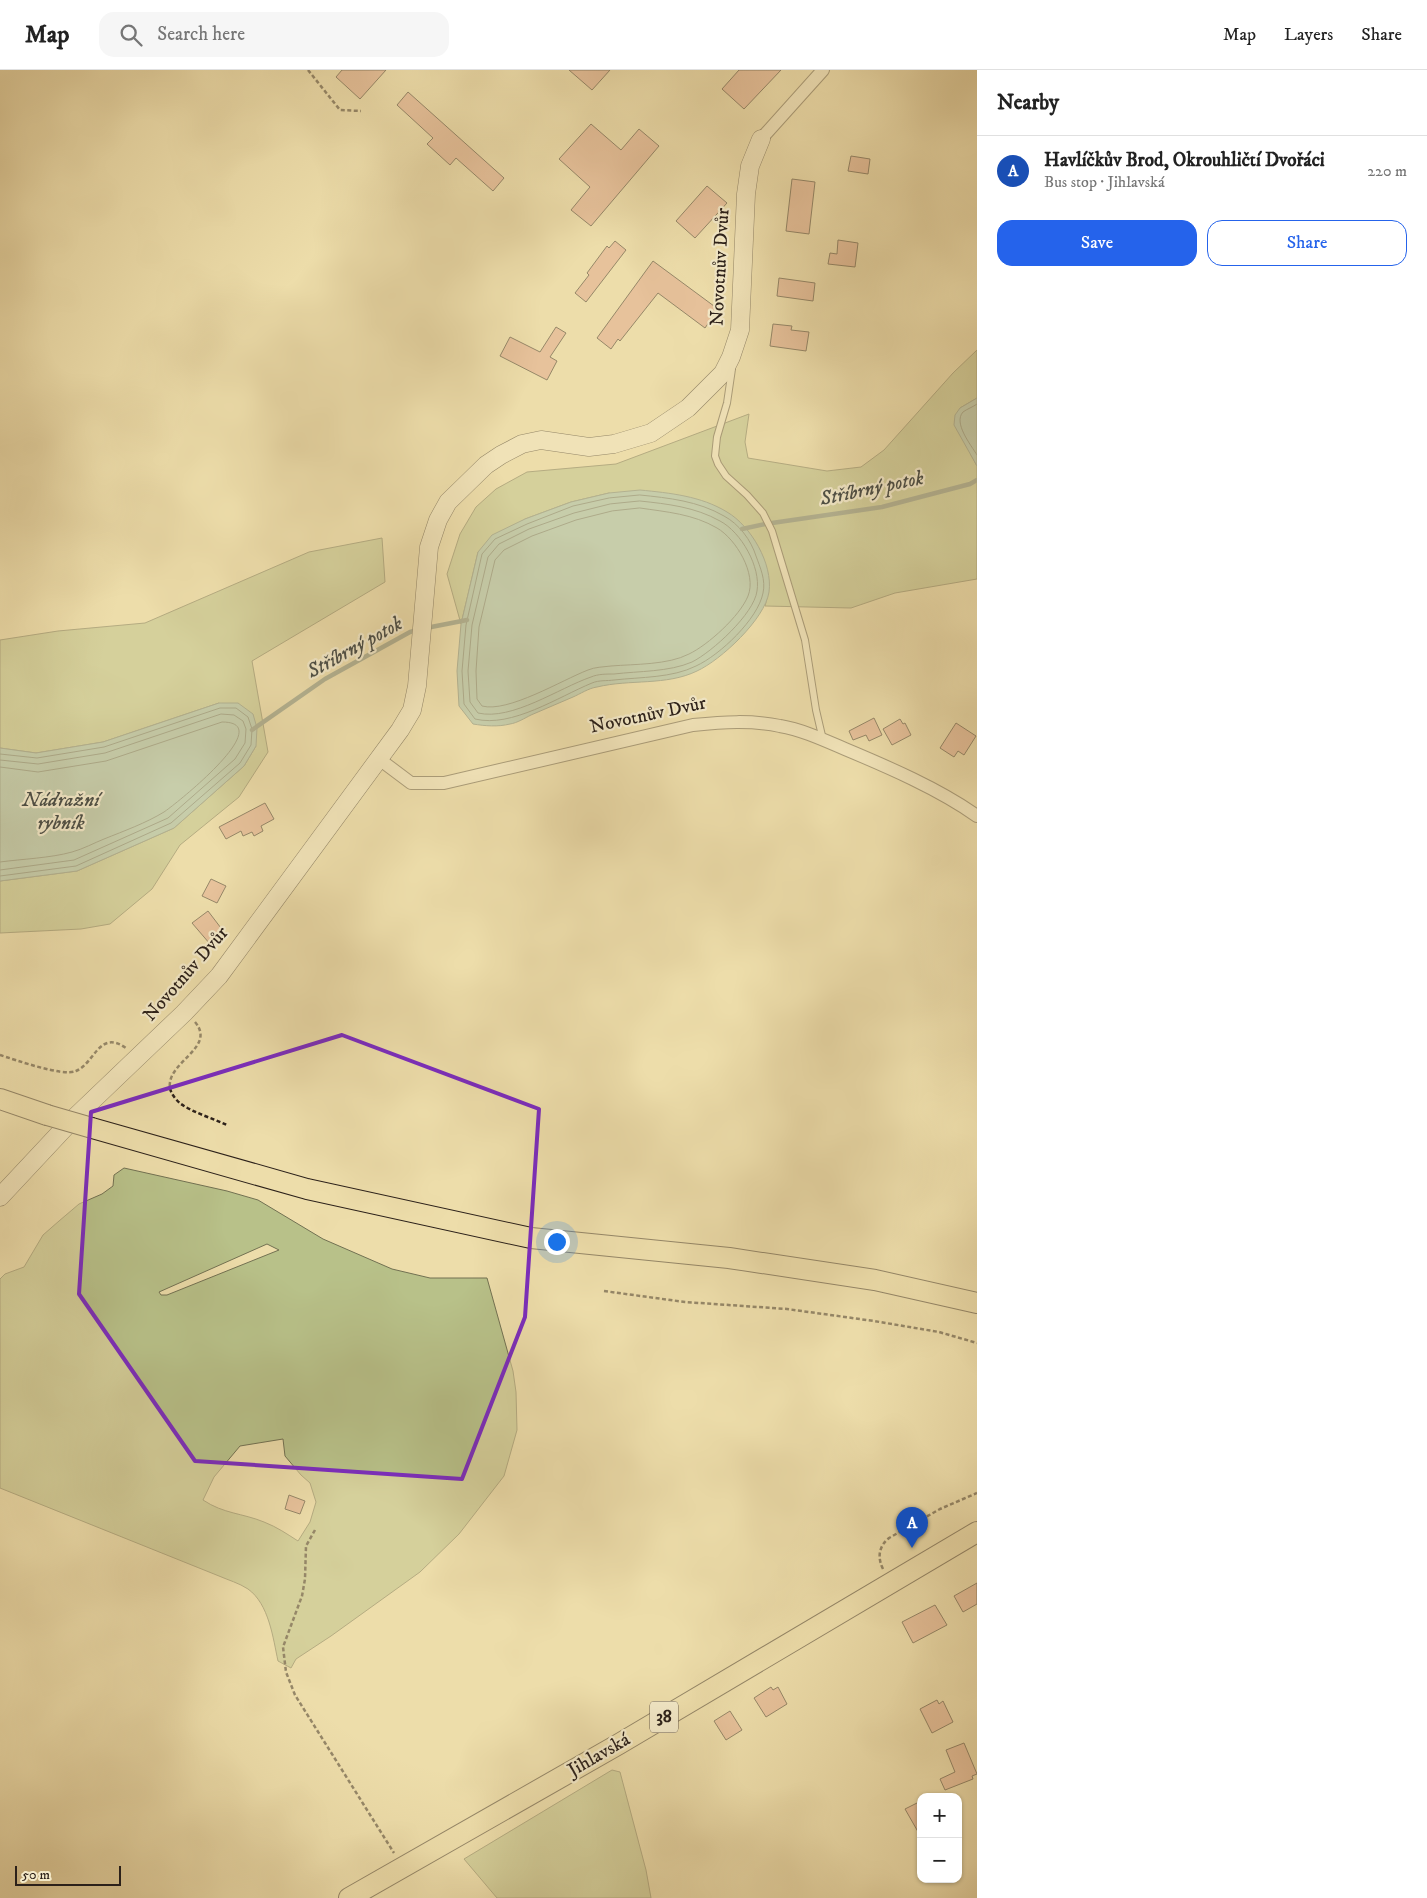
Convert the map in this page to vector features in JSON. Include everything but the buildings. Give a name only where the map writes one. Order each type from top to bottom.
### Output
[{"type":"main road","points":[[0,1098],[47,1115],[307,1189],[531,1238],[729,1258],[875,1280],[977,1303]]},
{"type":"main road","name":"Jihlavská","points":[[349,1898],[619,1744],[977,1532]]},
{"type":"street","points":[[761,139],[823,70]]},
{"type":"street","name":"Novotnův Dvůr","points":[[0,1197],[72,1120],[184,1013],[219,976],[400,730],[412,710],[417,686],[428,547],[438,520],[448,502],[486,465],[522,444],[541,440],[590,447],[614,444],[651,433],[681,413],[723,373],[731,358],[740,330],[746,194],[750,166],[761,139]]},
{"type":"street","name":"Novotnův Dvůr","points":[[379,759],[403,779],[411,783],[444,783],[693,725],[726,721],[750,722],[781,726],[824,740],[879,763],[977,816]]},
{"type":"lane","points":[[731,358],[732,377],[717,437],[715,456],[726,476],[763,513],[772,531],[805,640],[816,710],[824,740]]},
{"type":"path","points":[[308,70],[340,110],[361,112]]},
{"type":"path","points":[[184,1013],[199,1027],[200,1040],[196,1048],[174,1070],[170,1081],[172,1092],[182,1104],[227,1125]]},
{"type":"path","points":[[0,1055],[67,1073],[83,1067],[96,1050],[107,1043],[120,1044],[139,1057]]},
{"type":"path","points":[[604,1292],[685,1302],[787,1309],[939,1332],[977,1343]]},
{"type":"path","points":[[892,1583],[879,1559],[884,1542],[940,1509],[977,1493]]},
{"type":"path","points":[[315,1530],[306,1546],[306,1580],[302,1596],[283,1647],[286,1672],[295,1695],[402,1867]]},
{"type":"highlighted area","points":[[342,1035],[539,1109],[525,1317],[462,1479],[195,1461],[79,1294],[91,1112]]},
{"type":"green space","points":[[977,350],[977,398],[960,408],[971,455],[977,466],[977,579],[895,593],[851,608],[765,606],[768,583],[759,548],[609,493],[571,502],[525,519],[478,552],[461,624],[447,574],[460,534],[476,507],[496,489],[527,472],[616,464],[749,414],[745,442],[748,458],[827,471],[861,467],[884,450],[953,373]]},
{"type":"green space","points":[[382,538],[385,582],[252,661],[268,752],[239,797],[180,845],[152,889],[110,924],[81,929],[0,933],[0,881],[77,871],[174,828],[244,766],[256,746],[219,703],[103,742],[36,753],[0,748],[0,640],[58,631],[145,623],[309,552]]},
{"type":"green space","points":[[124,1168],[227,1191],[258,1200],[323,1239],[392,1269],[430,1278],[487,1278],[513,1371],[516,1392],[517,1430],[504,1476],[459,1534],[420,1572],[296,1659],[291,1668],[278,1661],[272,1632],[265,1612],[261,1603],[248,1589],[0,1488],[0,1279],[5,1274],[24,1267],[43,1235],[79,1204],[102,1194],[113,1186],[114,1175]],"holes":[[[267,1244],[279,1250],[167,1295],[161,1295],[159,1292]],[[283,1439],[285,1456],[310,1483],[316,1502],[310,1522],[298,1541],[269,1524],[226,1511],[203,1500],[214,1477],[240,1446]]]},
{"type":"green space","points":[[612,1770],[620,1772],[646,1870],[651,1898],[497,1898],[464,1859]]},
{"type":"water","points":[[977,398],[977,466],[954,425],[955,415],[960,408]]},
{"type":"water","points":[[640,490],[674,494],[707,502],[727,512],[744,526],[764,558],[769,581],[766,603],[751,626],[718,658],[707,666],[685,676],[660,681],[622,683],[594,688],[518,722],[496,726],[473,724],[459,706],[457,671],[461,624],[478,552],[492,535],[525,519],[571,502],[609,493]]},
{"type":"water","name":"Nádražní rybník","points":[[219,703],[238,703],[253,714],[257,728],[256,746],[244,766],[174,828],[77,871],[0,881],[0,748],[36,753],[103,742]]},
{"type":"waterway","name":"Stříbrný potok","points":[[772,523],[882,507],[970,484],[977,480]]},
{"type":"waterway","name":"Stříbrný potok","points":[[742,529],[765,524]]},
{"type":"waterway","name":"Stříbrný potok","points":[[426,628],[467,620]]},
{"type":"waterway","name":"Stříbrný potok","points":[[252,730],[325,679],[410,632],[418,630]]},
{"type":"place","name":"Havlíčkův Brod, Okrouhličtí Dvořáci","points":[[912,1548]]}]
